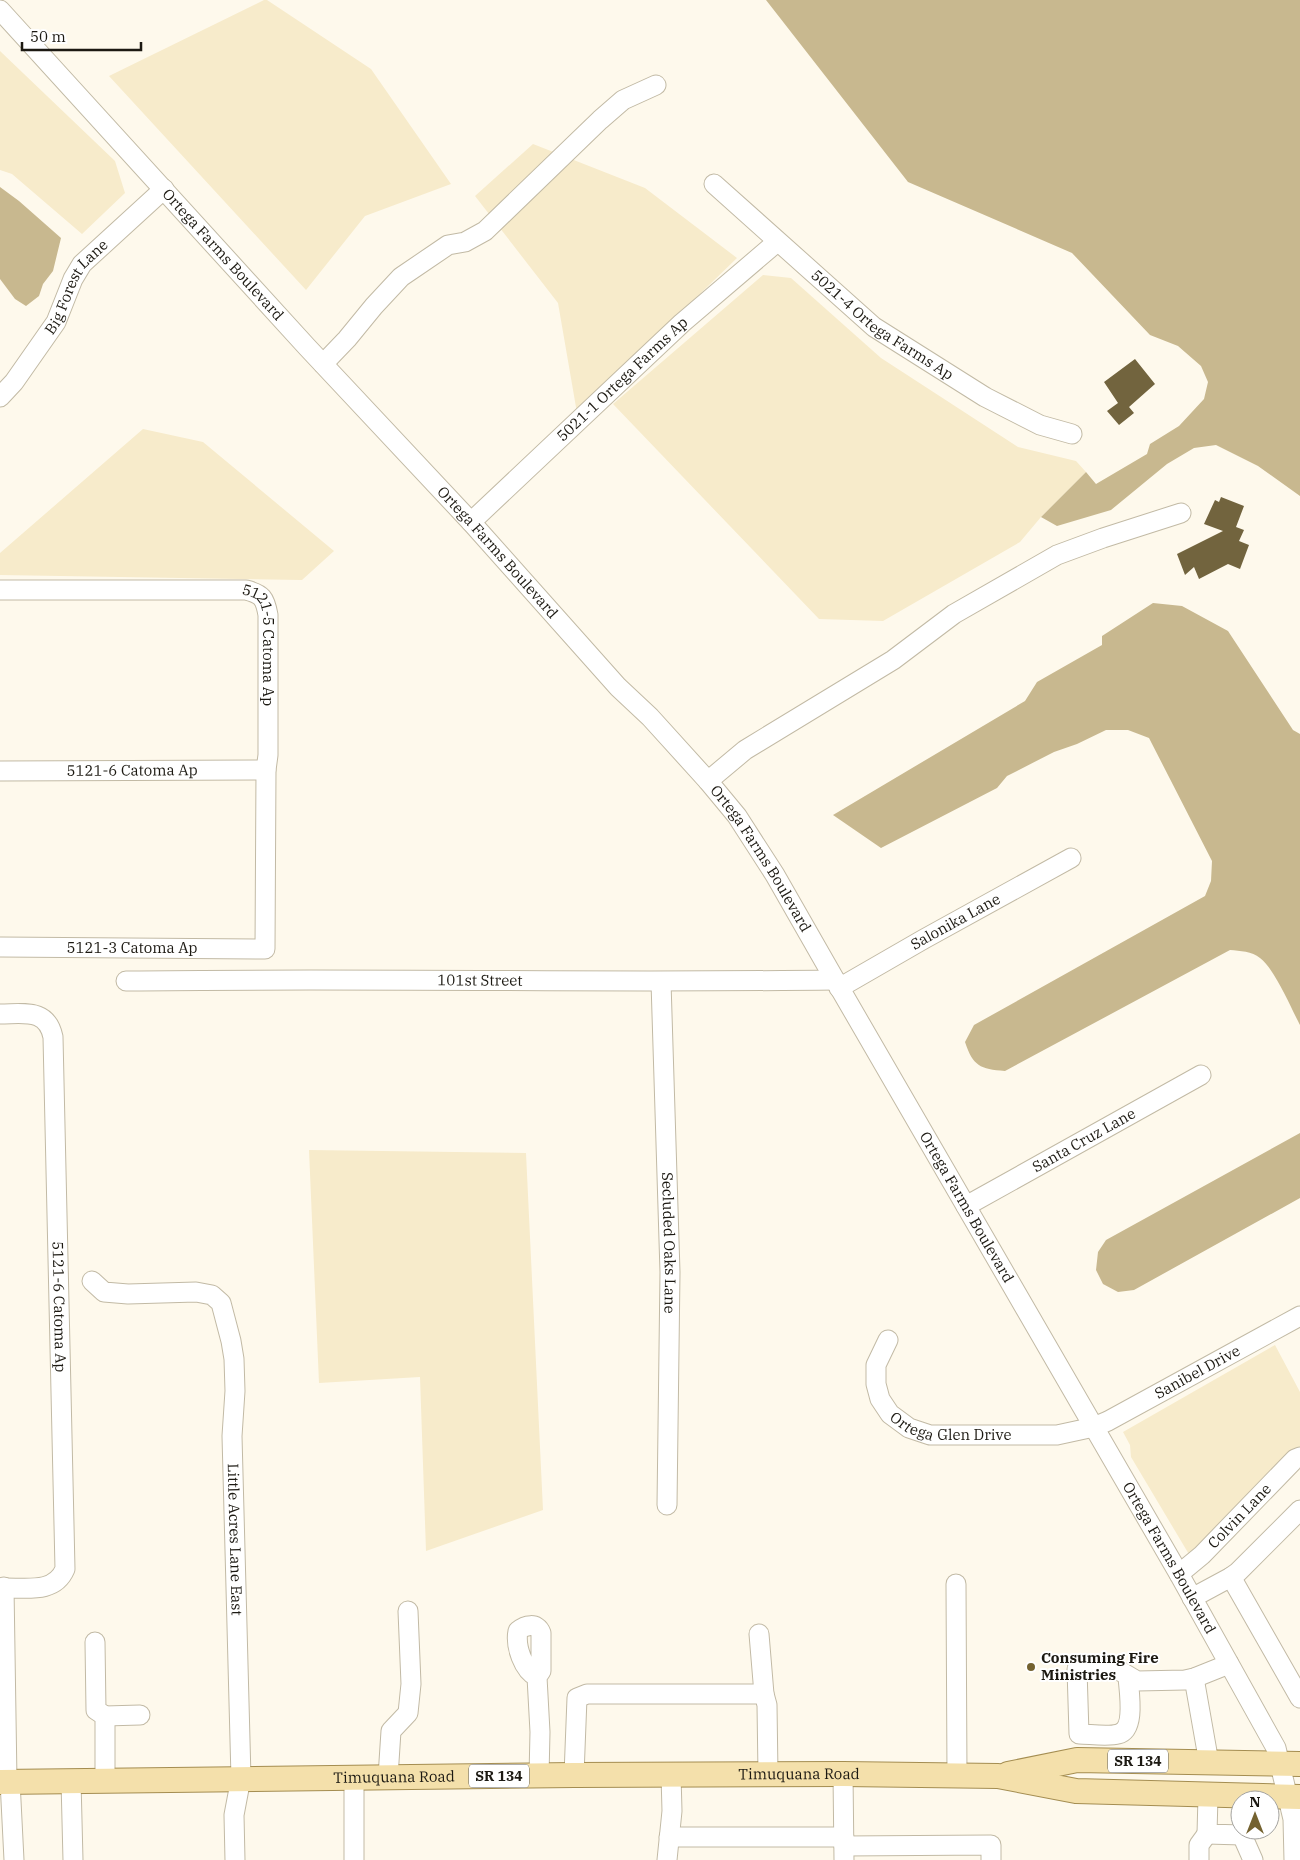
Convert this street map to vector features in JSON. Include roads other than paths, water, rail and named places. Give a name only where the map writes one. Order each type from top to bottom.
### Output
[{"type":"main road","name":"Timuquana Road","points":[[6,1781],[768,1774],[998,1776],[1077,1760],[1290,1765]]},
{"type":"main road","name":"Timuquana Road","points":[[998,1776],[1076,1792],[1230,1797]]},
{"type":"main road","name":"Timuquana Road","points":[[1280,1797],[1294,1797]]},
{"type":"street","name":"Ortega Farms Boulevard","points":[[0,10],[471,522],[618,687],[650,717],[737,816],[775,875],[1179,1574],[1276,1748],[1290,1765],[1294,1797],[1294,1860]]},
{"type":"street","points":[[324,364],[401,277],[448,246],[465,242],[485,232],[623,100],[656,85]]},
{"type":"street","name":"5021-4 Ortega Farms Ap","points":[[714,184],[874,327],[985,397],[1040,425],[1072,434]]},
{"type":"street","name":"Big Forest Lane","points":[[0,397],[14,382],[56,322],[73,279],[82,264],[164,189]]},
{"type":"street","name":"5021-1 Ortega Farms Ap","points":[[471,522],[682,323],[777,242]]},
{"type":"street","points":[[708,781],[745,750],[893,660],[954,614],[1057,555],[1181,513]]},
{"type":"street","name":"5121-5 Catoma Ap","points":[[0,590],[246,590],[258,593],[266,602],[268,615],[268,755],[266,770],[265,949]]},
{"type":"street","name":"5121-6 Catoma Ap","points":[[0,771],[266,770]]},
{"type":"street","name":"Salonika Lane","points":[[837,984],[1072,858]]},
{"type":"street","name":"5121-3 Catoma Ap","points":[[0,947],[265,949]]},
{"type":"street","name":"101st Street","points":[[126,981],[263,980],[837,984]]},
{"type":"street","name":"Secluded Oaks Lane","points":[[662,982],[670,1272],[666,1504]]},
{"type":"street","name":"5121-6 Catoma Ap","points":[[0,1014],[32,1014],[42,1016],[51,1026],[53,1036],[65,1569],[62,1577],[55,1583],[44,1587],[2,1587]]},
{"type":"street","name":"Santa Cruz Lane","points":[[966,1206],[1201,1075]]},
{"type":"street","name":"Little Acres Lane East","points":[[92,1281],[104,1292],[128,1294],[196,1292],[212,1295],[221,1303],[231,1341],[235,1390],[232,1436],[241,1778],[234,1816],[236,1860]]},
{"type":"street","name":"Sanibel Drive","points":[[1094,1428],[1300,1316]]},
{"type":"street","name":"Ortega Glen Drive","points":[[888,1340],[876,1365],[876,1384],[880,1399],[890,1414],[909,1428],[930,1435],[1057,1435],[1094,1428]]},
{"type":"street","name":"Colvin Lane","points":[[1179,1574],[1202,1555],[1295,1459],[1300,1458]]},
{"type":"street","points":[[1192,1598],[1238,1572],[1300,1510]]},
{"type":"street","points":[[1231,1577],[1300,1698]]},
{"type":"street","points":[[956,1584],[957,1776]]},
{"type":"street","points":[[2,1587],[6,1781],[14,1860]]},
{"type":"street","points":[[388,1777],[391,1731],[408,1712],[412,1684],[408,1611]]},
{"type":"street","points":[[759,1634],[764,1694],[767,1705],[768,1774]]},
{"type":"street","points":[[95,1642],[96,1710],[105,1716],[140,1715]]},
{"type":"street","points":[[1128,1677],[1130,1722],[1126,1731],[1118,1735],[1078,1734],[1077,1669],[1115,1668],[1137,1681],[1185,1680],[1229,1664]]},
{"type":"street","points":[[537,1677],[540,1732],[539,1776]]},
{"type":"street","points":[[1194,1678],[1209,1763]]},
{"type":"street","points":[[574,1775],[577,1698],[587,1694],[764,1694]]},
{"type":"street","points":[[105,1716],[105,1780]]},
{"type":"street","points":[[1098,1760],[1099,1734]]},
{"type":"street","points":[[843,1774],[844,1848]]},
{"type":"street","points":[[667,1860],[672,1811],[671,1775]]},
{"type":"street","points":[[354,1777],[354,1860]]},
{"type":"street","points":[[71,1781],[73,1860]]},
{"type":"street","points":[[1196,1796],[1207,1834]]},
{"type":"street","points":[[1207,1834],[1230,1833]]},
{"type":"street","points":[[1200,1860],[1199,1845],[1207,1834]]},
{"type":"street","points":[[669,1837],[844,1848],[990,1845],[991,1860]]},
{"type":"street","points":[[1245,1840],[1253,1860]]},
{"type":"place","name":"Consuming Fire Ministries","points":[[1031,1667]]}]
